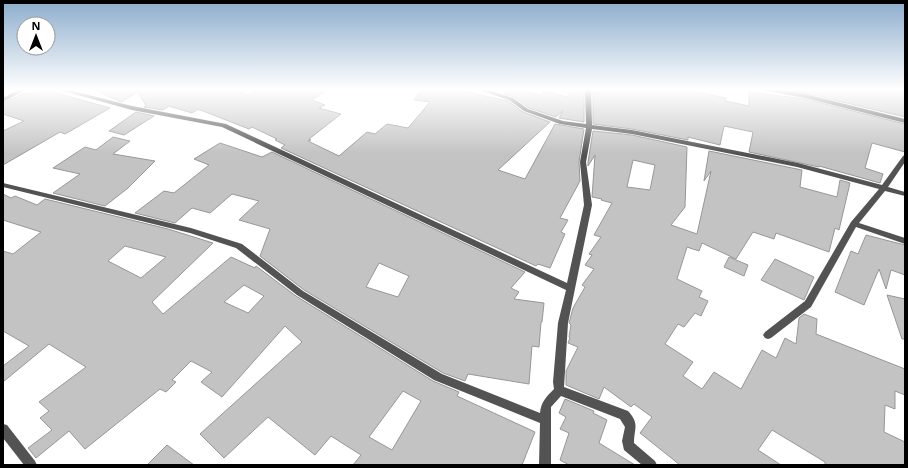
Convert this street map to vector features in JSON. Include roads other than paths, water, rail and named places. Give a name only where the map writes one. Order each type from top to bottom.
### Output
[{"type":"street","points":[[147,111],[224,125],[570,288]]},
{"type":"street","points":[[528,111],[562,123],[632,132],[790,163],[905,194]]},
{"type":"street","points":[[545,465],[546,405],[559,390],[558,382],[562,323],[588,205],[583,162],[589,127],[589,111]]},
{"type":"street","points":[[864,111],[905,121]]},
{"type":"street","points":[[768,335],[808,304],[854,224],[883,189],[905,157]]},
{"type":"street","points":[[3,185],[192,231],[239,246],[300,293],[438,377],[545,420]]},
{"type":"street","points":[[854,224],[905,241]]},
{"type":"street","points":[[559,390],[624,415],[632,426],[628,446],[651,465]]},
{"type":"street","points":[[3,429],[32,465]]}]
